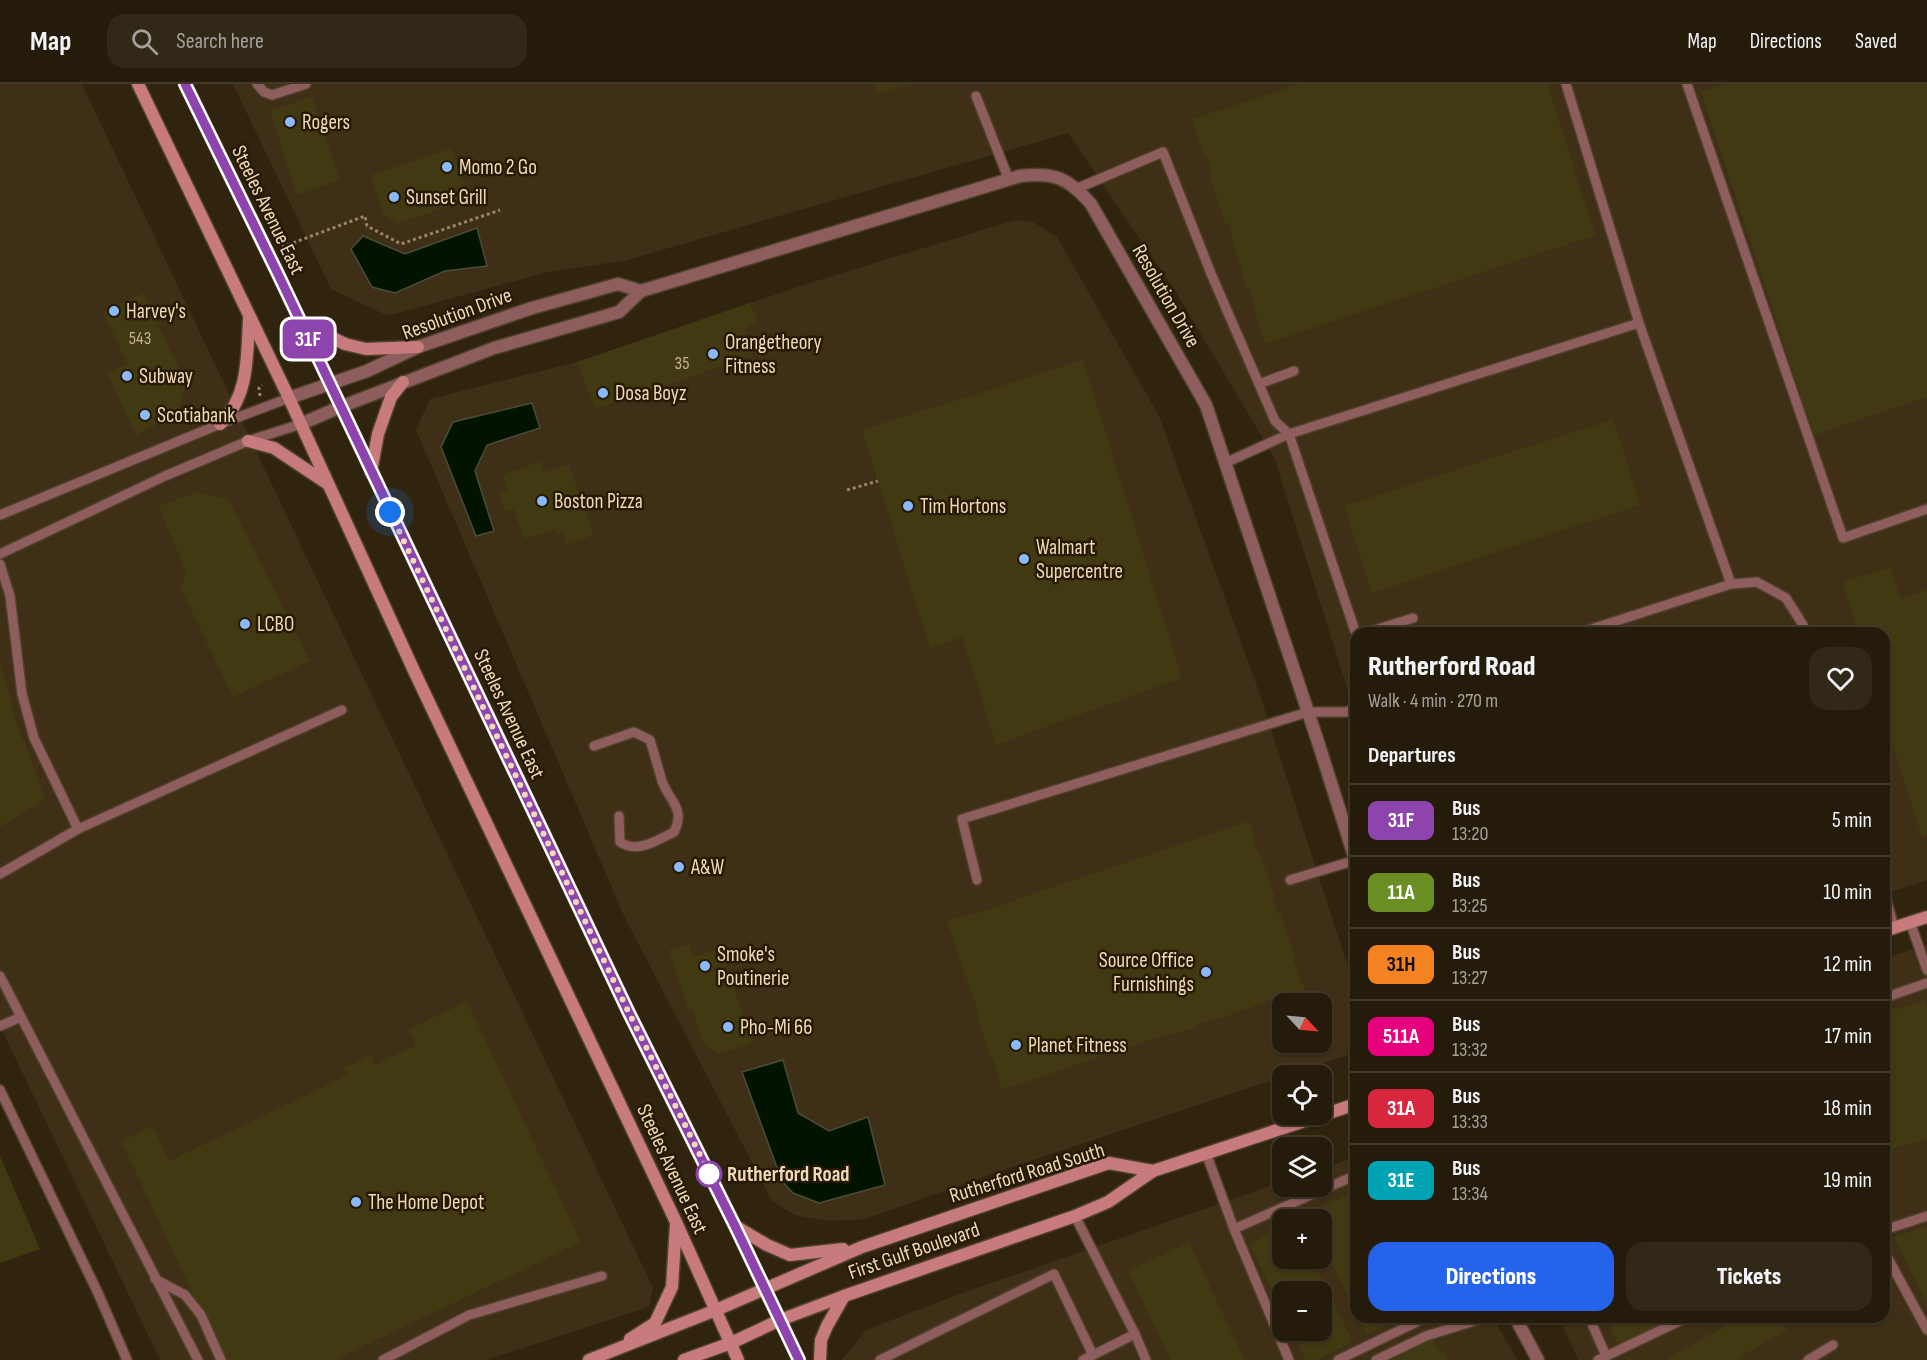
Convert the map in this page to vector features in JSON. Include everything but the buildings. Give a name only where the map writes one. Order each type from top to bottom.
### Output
[{"type":"main road","name":"Steeles Avenue East","points":[[138,84],[249,318],[290,398],[415,673],[676,1222],[738,1360]]},
{"type":"main road","name":"Steeles Avenue East","points":[[185,84],[629,1013],[799,1360]]},
{"type":"main road","points":[[220,424],[231,414],[245,379],[249,318]]},
{"type":"main road","points":[[300,322],[345,344],[387,349],[418,347]]},
{"type":"main road","points":[[371,471],[378,434],[391,397],[403,382]]},
{"type":"main road","points":[[248,441],[274,448],[330,485]]},
{"type":"main road","points":[[1890,929],[1927,917]]},
{"type":"main road","name":"Rutherford Road South","points":[[716,1310],[862,1246],[1109,1163],[1153,1171],[1350,1106]]},
{"type":"main road","name":"First Gulf Boulevard","points":[[684,1360],[844,1296],[1075,1216],[1108,1202],[1153,1171]]},
{"type":"main road","points":[[606,1354],[655,1323],[660,1315],[672,1287],[676,1222]]},
{"type":"main road","points":[[735,1226],[767,1245],[790,1255],[862,1246]]},
{"type":"main road","points":[[820,1360],[821,1340],[844,1296]]},
{"type":"main road","points":[[589,1360],[716,1310]]},
{"type":"street","name":"Resolution Drive","points":[[301,424],[494,348],[619,312],[641,291],[1020,176],[1040,174],[1060,178],[1078,188],[1091,204],[1206,405],[1350,842]]},
{"type":"street","name":"Resolution Drive","points":[[290,398],[367,371],[418,347],[532,308],[618,284],[641,291]]},
{"type":"street","points":[[1518,1323],[1538,1360]]},
{"type":"lane","points":[[257,84],[264,92],[272,95],[306,84]]},
{"type":"lane","points":[[1566,84],[1639,323],[1731,584]]},
{"type":"lane","points":[[1687,84],[1843,538],[1927,509]]},
{"type":"lane","points":[[976,96],[1009,180]]},
{"type":"lane","points":[[1078,188],[1163,152],[1258,384],[1275,421],[1289,434],[1354,627]]},
{"type":"lane","points":[[1225,464],[1289,434],[1639,323]]},
{"type":"lane","points":[[1258,384],[1294,371]]},
{"type":"lane","points":[[0,515],[220,424],[290,398]]},
{"type":"lane","points":[[0,554],[165,476],[248,441],[301,424]]},
{"type":"lane","points":[[0,564],[10,596],[22,694],[34,738],[78,829]]},
{"type":"lane","points":[[1598,627],[1731,584],[1757,582],[1786,598],[1804,627]]},
{"type":"lane","points":[[1384,627],[1413,618]]},
{"type":"lane","points":[[0,874],[78,829],[342,710]]},
{"type":"lane","points":[[977,880],[962,819],[1308,712],[1350,710]]},
{"type":"lane","points":[[594,746],[634,732],[650,740],[663,784],[677,805],[679,814],[675,832],[636,848],[628,847],[620,842],[619,816]]},
{"type":"lane","points":[[1290,880],[1350,863]]},
{"type":"lane","points":[[1910,922],[1927,970]]},
{"type":"lane","points":[[0,976],[198,1360]]},
{"type":"lane","points":[[1890,996],[1927,983]]},
{"type":"lane","points":[[0,1026],[21,1017]]},
{"type":"lane","points":[[0,1090],[128,1360]]},
{"type":"lane","points":[[1206,1153],[1234,1228],[1289,1360]]},
{"type":"lane","points":[[1234,1228],[1350,1178]]},
{"type":"lane","points":[[1075,1216],[1146,1360]]},
{"type":"lane","points":[[1890,1228],[1927,1216]]},
{"type":"lane","points":[[1890,1262],[1927,1330]]},
{"type":"lane","points":[[880,1360],[1054,1274],[1093,1355]]},
{"type":"lane","points":[[382,1360],[469,1315],[602,1276]]},
{"type":"lane","points":[[155,1278],[185,1295],[201,1315],[221,1360]]},
{"type":"lane","points":[[1338,1360],[1414,1323]]},
{"type":"lane","points":[[1376,1360],[1426,1336],[1467,1323]]},
{"type":"lane","points":[[1591,1323],[1602,1358],[1676,1323]]},
{"type":"lane","points":[[1083,1360],[1135,1334]]},
{"type":"lane","points":[[1808,1360],[1833,1345]]},
{"type":"path","points":[[267,253],[365,216],[367,226],[401,244],[500,210]]},
{"type":"path","points":[[260,396],[259,388],[262,386]]},
{"type":"path","points":[[847,490],[878,481]]},
{"type":"shaded area","points":[[0,84],[82,84],[653,1288],[649,1307],[486,1360],[160,1360],[0,1026]]},
{"type":"shaded area","points":[[233,84],[1927,84],[1927,880],[1890,892],[1890,627],[1350,627],[1350,697],[1274,457],[1176,292],[1068,133],[627,260],[544,273],[388,316],[331,289]]},
{"type":"shaded area","points":[[1015,220],[1033,222],[1057,237],[1159,416],[1258,689],[1350,973],[1350,1055],[1317,1065],[1272,1065],[1272,1080],[1012,1167],[865,1219],[828,1221],[795,1215],[772,1201],[624,916],[416,430],[430,399],[577,362],[800,286]]},
{"type":"shaded area","points":[[477,228],[487,266],[445,271],[395,293],[372,287],[351,249],[363,236],[405,254]]},
{"type":"shaded area","points":[[532,403],[540,428],[487,445],[475,471],[494,531],[476,536],[441,447],[453,422]]},
{"type":"shaded area","points":[[1927,944],[1927,1360],[1578,1360],[1562,1323],[1890,1323],[1890,957]]},
{"type":"shaded area","points":[[783,1060],[798,1113],[829,1131],[868,1117],[885,1185],[819,1203],[793,1193],[782,1181],[742,1072]]},
{"type":"shaded area","points":[[1350,1159],[1350,1323],[1496,1323],[1517,1360],[842,1360],[866,1330],[954,1296],[1272,1185],[1272,1197],[1332,1197],[1332,1165]]},
{"type":"bus line","name":"31F","points":[[185,84],[278,274],[629,1013],[799,1360]]},
{"type":"place","name":"Rogers","points":[[290,122]]},
{"type":"place","name":"Momo 2 Go","points":[[447,167]]},
{"type":"place","name":"Sunset Grill","points":[[394,197]]},
{"type":"place","name":"Harvey's","points":[[114,311]]},
{"type":"place","name":"Orangetheory Fitness","points":[[713,354]]},
{"type":"place","name":"Subway","points":[[127,376]]},
{"type":"place","name":"Dosa Boyz","points":[[603,393]]},
{"type":"place","name":"Scotiabank","points":[[145,415]]},
{"type":"place","name":"Boston Pizza","points":[[542,501]]},
{"type":"place","name":"Tim Hortons","points":[[908,506]]},
{"type":"place","name":"Walmart Supercentre","points":[[1024,559]]},
{"type":"place","name":"LCBO","points":[[245,624]]},
{"type":"place","name":"A&W","points":[[679,867]]},
{"type":"place","name":"Smoke's Poutinerie","points":[[705,966]]},
{"type":"place","name":"Source Office Furnishings","points":[[1206,972]]},
{"type":"place","name":"Pho-Mi 66","points":[[728,1027]]},
{"type":"place","name":"Planet Fitness","points":[[1016,1045]]},
{"type":"place","name":"Rutherford Road","points":[[709,1174]]},
{"type":"place","name":"The Home Depot","points":[[356,1202]]},
{"type":"route","points":[[390,512],[629,1013],[714,1183],[709,1174]]}]
